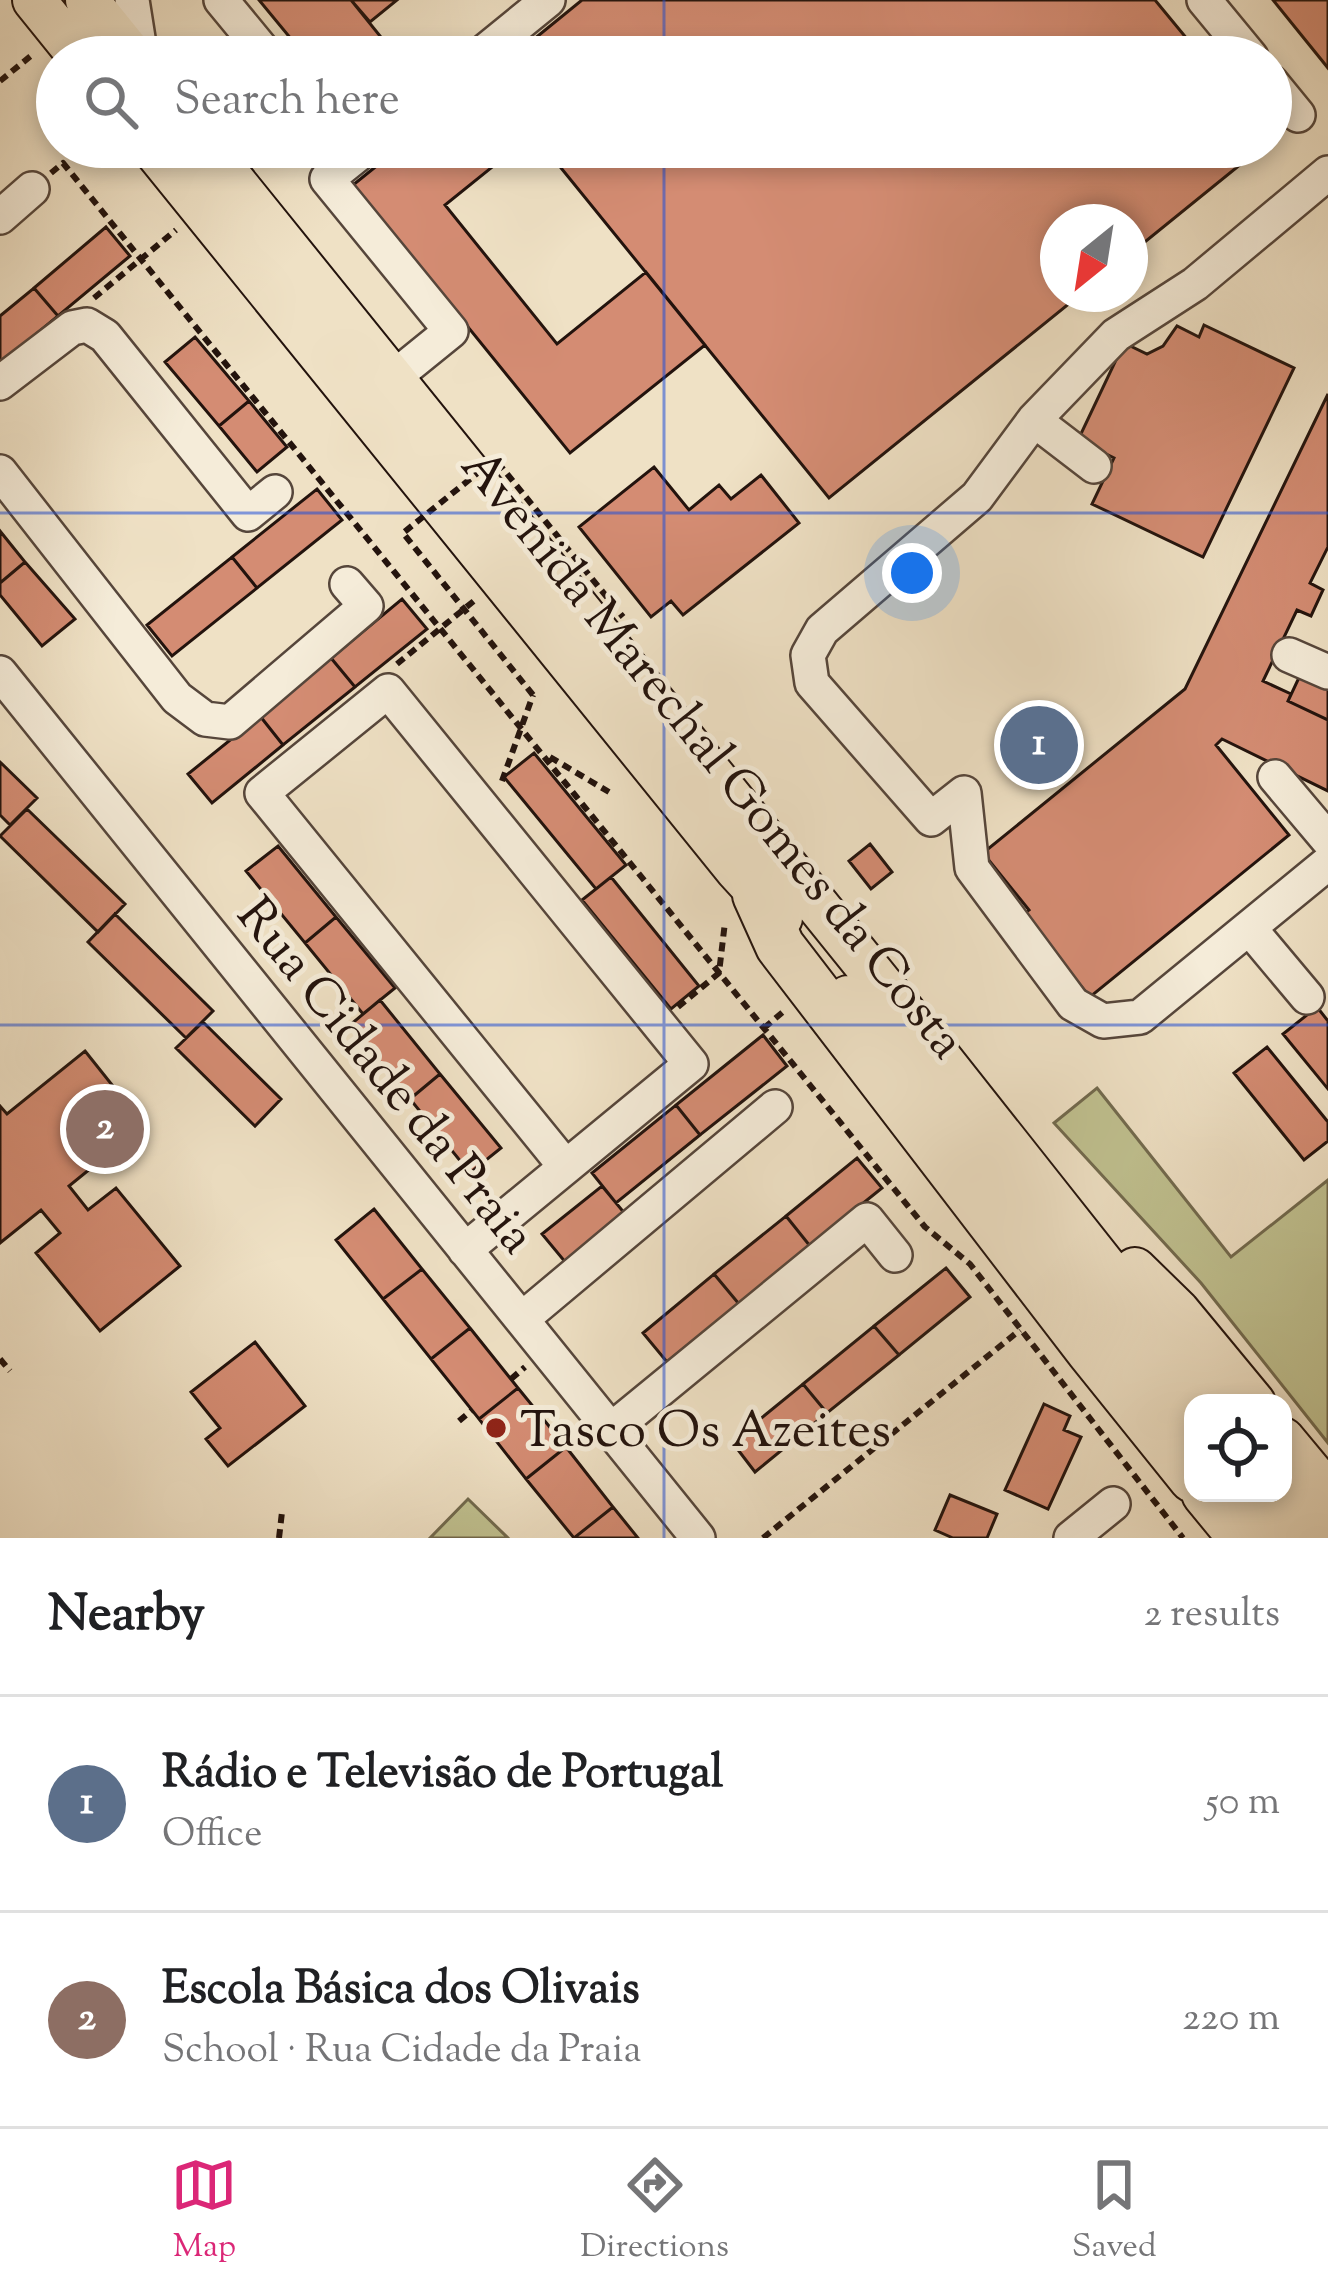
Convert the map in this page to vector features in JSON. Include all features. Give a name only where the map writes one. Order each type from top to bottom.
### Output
[{"type":"highway","points":[[741,909],[781,946],[1184,1467]]},
{"type":"highway","points":[[1069,1274],[1139,1412]]},
{"type":"highway","points":[[1213,1502],[1243,1538]]},
{"type":"main road","points":[[34,0],[63,36]]},
{"type":"main road","points":[[87,0],[119,36]]},
{"type":"main road","name":"Avenida Marechal Gomes da Costa","points":[[168,168],[741,909],[796,933],[1184,1416]]},
{"type":"main road","name":"Avenida Marechal Gomes da Costa","points":[[223,168],[1206,1394]]},
{"type":"main road","points":[[1008,1142],[1178,1312],[1246,1394]]},
{"type":"main road","points":[[1292,1449],[1328,1493]]},
{"type":"main road","points":[[1292,1500],[1323,1538]]},
{"type":"main road","points":[[1253,1502],[1283,1538]]},
{"type":"street","points":[[132,0],[135,36]]},
{"type":"street","points":[[221,0],[251,36]]},
{"type":"street","points":[[504,36],[548,0]]},
{"type":"street","points":[[1204,0],[1234,36]]},
{"type":"street","points":[[1292,108],[1298,115]]},
{"type":"street","points":[[341,168],[327,179],[451,331],[393,378]]},
{"type":"street","points":[[1328,173],[1195,284],[1116,335],[1034,420],[977,496],[822,630],[808,655],[812,683],[931,820],[964,793],[972,868],[1073,1004],[1103,1021],[1140,1017],[1328,863]]},
{"type":"street","points":[[0,217],[32,189]]},
{"type":"street","points":[[0,383],[72,328],[87,325],[105,336],[248,514],[275,492]]},
{"type":"street","points":[[1034,420],[1094,466]]},
{"type":"street","points":[[0,472],[177,698],[205,719],[230,722],[366,606],[347,584]]},
{"type":"street","points":[[1289,655],[1328,672]]},
{"type":"street","name":"Rua Cidade da Praia","points":[[0,673],[698,1538]]},
{"type":"street","points":[[465,1250],[692,1064],[388,691],[262,793],[566,1166]]},
{"type":"street","points":[[1276,777],[1328,840]]},
{"type":"street","points":[[1250,929],[1307,997]]},
{"type":"street","points":[[522,1319],[776,1107]]},
{"type":"street","points":[[610,1430],[867,1220],[895,1256]]},
{"type":"street","points":[[1071,1538],[1113,1504]]},
{"type":"path","points":[[0,81],[32,55]]},
{"type":"path","points":[[32,189],[57,168]]},
{"type":"path","points":[[67,168],[925,1227],[970,1264],[1183,1538]]},
{"type":"path","points":[[72,328],[90,301],[173,232]]},
{"type":"path","points":[[492,819],[533,694],[403,533],[495,459],[623,617]]},
{"type":"path","points":[[388,691],[378,680],[471,602]]},
{"type":"path","points":[[543,752],[609,792]]},
{"type":"path","points":[[658,1024],[719,973],[741,909]]},
{"type":"path","points":[[763,1538],[1020,1330]]},
{"type":"path","points":[[0,1359],[10,1370]]},
{"type":"path","points":[[459,1420],[472,1410]]},
{"type":"path","points":[[279,1538],[283,1512]]},
{"type":"green space","points":[[1097,1088],[1231,1257],[1328,1180],[1328,1443],[1201,1283],[1054,1123]]},
{"type":"green space","points":[[468,1499],[508,1538],[430,1538]]},
{"type":"building","points":[[259,0],[351,0],[380,36],[289,36]]},
{"type":"building","points":[[351,0],[397,0],[370,22]]},
{"type":"building","points":[[582,0],[1155,0],[1185,36],[538,36]]},
{"type":"building","points":[[1273,0],[1328,0],[1328,68]]},
{"type":"building","points":[[374,168],[491,168],[445,205],[557,344],[646,272],[705,345],[570,453],[353,185]]},
{"type":"building","points":[[561,168],[1236,168],[1148,239],[1148,204],[1040,204],[1040,312],[1059,312],[829,498]]},
{"type":"building","points":[[106,227],[130,256],[58,316],[34,288]]},
{"type":"building","points":[[34,288],[58,316],[0,364],[0,316]]},
{"type":"building","points":[[1204,325],[1294,368],[1203,557],[1092,504],[1114,458],[1078,440],[1124,343],[1147,354],[1163,346],[1177,326],[1199,337]]},
{"type":"building","points":[[195,337],[249,401],[219,426],[165,362]]},
{"type":"building","points":[[1328,394],[1328,547],[1310,583],[1323,590],[1311,616],[1297,610],[1263,681],[1291,694],[1288,701],[1328,720],[1328,791],[1222,739],[1216,745],[1289,835],[1090,997],[1022,915],[1029,910],[983,853],[1185,689]]},
{"type":"building","points":[[249,401],[287,447],[257,472],[219,426]]},
{"type":"building","points":[[654,467],[689,510],[719,485],[731,499],[761,475],[799,523],[683,615],[671,601],[651,617],[579,527]]},
{"type":"building","points":[[317,489],[342,520],[257,588],[232,557]]},
{"type":"building","points":[[0,531],[25,562],[0,583]]},
{"type":"building","points":[[232,557],[257,588],[172,656],[147,625]]},
{"type":"building","points":[[25,562],[75,619],[42,646],[0,595],[0,583]]},
{"type":"building","points":[[402,599],[427,629],[355,687],[331,658]]},
{"type":"building","points":[[331,658],[355,687],[283,745],[260,716]]},
{"type":"building","points":[[1303,669],[1328,681],[1328,720],[1288,701]]},
{"type":"building","points":[[260,716],[283,745],[212,803],[188,774]]},
{"type":"building","points":[[534,753],[626,865],[596,889],[504,777]]},
{"type":"building","points":[[0,762],[37,798],[10,825],[0,815]]},
{"type":"building","points":[[27,809],[125,904],[98,932],[0,836]]},
{"type":"building","points":[[870,844],[892,872],[871,889],[849,861]]},
{"type":"building","points":[[278,846],[336,917],[305,943],[246,871]]},
{"type":"building","points":[[611,877],[699,986],[671,1009],[582,900]]},
{"type":"building","points":[[115,914],[213,1011],[186,1038],[88,942]]},
{"type":"building","points":[[336,917],[395,988],[363,1014],[305,943]]},
{"type":"building","points":[[380,1000],[440,1074],[410,1099],[350,1025]]},
{"type":"building","points":[[1317,1007],[1328,1021],[1328,1089],[1283,1034]]},
{"type":"building","points":[[203,1022],[281,1099],[255,1126],[176,1048]]},
{"type":"building","points":[[763,1035],[787,1066],[700,1135],[676,1105]]},
{"type":"building","points":[[1267,1047],[1328,1122],[1328,1141],[1304,1160],[1234,1073]]},
{"type":"building","points":[[85,1051],[144,1125],[69,1186],[88,1210],[116,1188],[180,1266],[100,1331],[36,1253],[60,1233],[41,1210],[0,1243],[0,1106],[7,1114]]},
{"type":"building","points":[[440,1074],[501,1148],[470,1173],[410,1099]]},
{"type":"building","points":[[676,1105],[700,1135],[616,1203],[592,1173]]},
{"type":"building","points":[[857,1158],[882,1188],[810,1246],[786,1216]]},
{"type":"building","points":[[602,1186],[626,1215],[566,1263],[542,1234]]},
{"type":"building","points":[[374,1209],[422,1269],[383,1299],[336,1240]]},
{"type":"building","points":[[786,1216],[810,1246],[739,1304],[714,1274]]},
{"type":"building","points":[[946,1268],[970,1297],[899,1355],[874,1326]]},
{"type":"building","points":[[422,1269],[470,1328],[431,1359],[383,1299]]},
{"type":"building","points":[[714,1274],[739,1304],[667,1362],[643,1333]]},
{"type":"building","points":[[874,1326],[899,1355],[827,1413],[803,1384]]},
{"type":"building","points":[[470,1328],[518,1388],[479,1419],[431,1359]]},
{"type":"building","points":[[255,1342],[305,1406],[228,1466],[206,1439],[220,1428],[191,1392]]},
{"type":"building","points":[[803,1384],[827,1413],[755,1472],[732,1442]]},
{"type":"building","points":[[518,1388],[566,1447],[526,1479],[479,1419]]},
{"type":"building","points":[[1044,1404],[1070,1416],[1064,1430],[1081,1437],[1048,1509],[1005,1490]]},
{"type":"building","points":[[566,1447],[613,1507],[574,1538],[526,1479]]},
{"type":"building","points":[[950,1495],[997,1514],[987,1538],[953,1538],[935,1530]]},
{"type":"building","points":[[613,1507],[638,1538],[574,1538]]},
{"type":"place","name":"Rádio e Televisão de Portugal","points":[[1039,745]]},
{"type":"place","name":"Escola Básica dos Olivais","points":[[105,1129]]},
{"type":"place","name":"Tasco Os Azeites","points":[[496,1428]]}]
